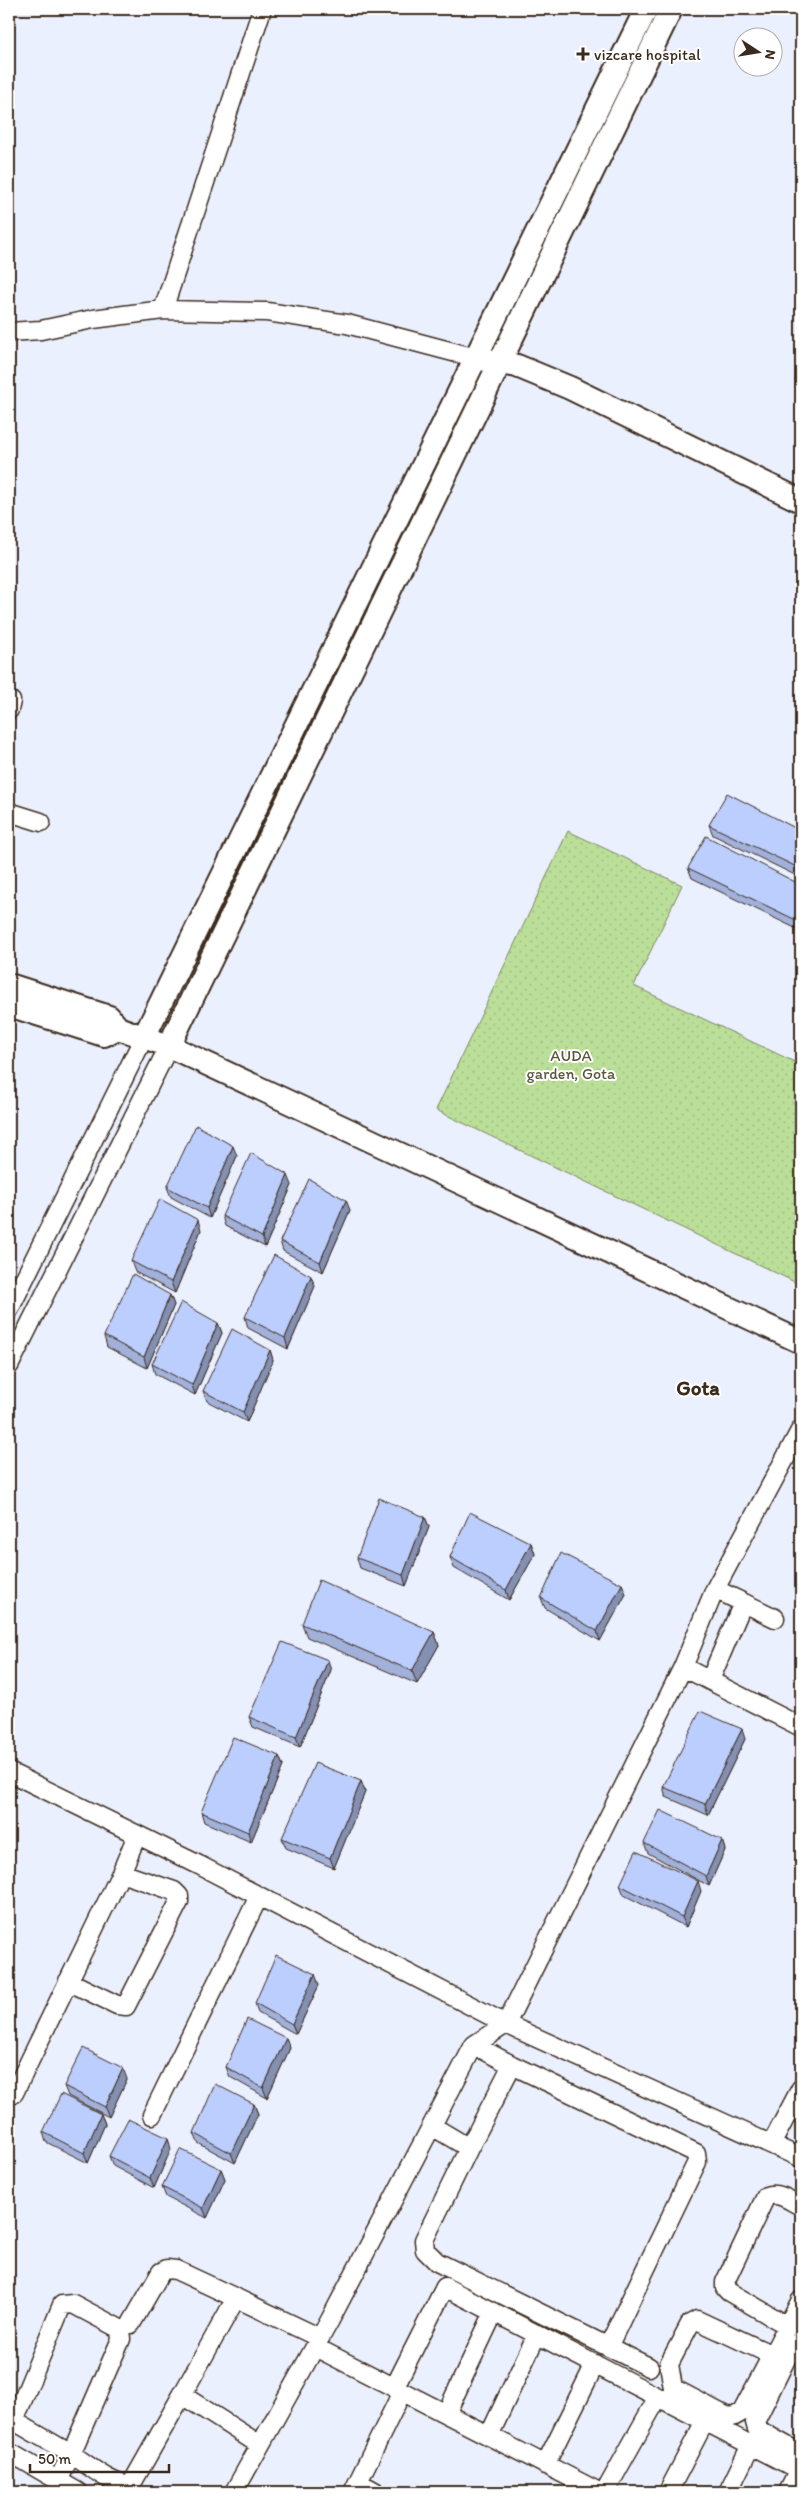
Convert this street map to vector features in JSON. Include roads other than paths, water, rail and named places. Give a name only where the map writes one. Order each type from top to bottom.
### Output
[{"type":"street","points":[[163,310],[262,9]]},
{"type":"street","points":[[9,1310],[646,9]]},
{"type":"street","points":[[9,1366],[169,1046],[670,9]]},
{"type":"street","points":[[9,332],[41,330],[92,319],[163,310],[267,312],[338,323],[476,358],[517,366],[570,388],[801,501]]},
{"type":"street","points":[[9,812],[41,822]]},
{"type":"street","points":[[9,985],[109,1017],[118,1028],[169,1046],[801,1342]]},
{"type":"street","points":[[9,1005],[104,1035],[118,1028]]},
{"type":"street","points":[[234,2492],[317,2342],[474,2045],[506,2024],[683,1667],[715,1590],[801,1429]]},
{"type":"street","points":[[715,1590],[775,1618]]},
{"type":"street","points":[[710,1680],[743,1603]]},
{"type":"street","points":[[683,1667],[801,1728]]},
{"type":"street","points":[[9,1772],[259,1896],[506,2024],[772,2143],[801,2158]]},
{"type":"street","points":[[14,2093],[121,1873],[137,1835]]},
{"type":"street","points":[[68,1981],[116,2005],[126,2006],[179,1902],[179,1896],[174,1891],[121,1873]]},
{"type":"street","points":[[152,2115],[259,1896]]},
{"type":"street","points":[[474,2045],[696,2153],[697,2162],[608,2347]]},
{"type":"street","points":[[512,2065],[424,2240],[425,2250],[437,2262],[649,2367]]},
{"type":"street","points":[[772,2143],[795,2115],[801,2088]]},
{"type":"street","points":[[432,2126],[469,2148]]},
{"type":"street","points":[[788,2326],[725,2288],[726,2282],[766,2196],[772,2194],[779,2195],[801,2206]]},
{"type":"street","points":[[131,2324],[161,2272],[167,2269],[176,2270],[236,2298],[317,2342],[398,2390],[599,2492]]},
{"type":"street","points":[[376,2492],[355,2487],[445,2287],[751,2445],[800,2465]]},
{"type":"street","points":[[58,2481],[71,2454],[121,2339],[120,2329],[108,2321],[73,2304],[62,2305],[12,2425],[71,2454],[112,2479],[124,2485],[131,2485],[236,2298]]},
{"type":"street","points":[[772,2355],[697,2320],[690,2324],[669,2364],[673,2388],[726,2416],[734,2417],[742,2412],[801,2300]]},
{"type":"street","points":[[446,2414],[494,2312]]},
{"type":"street","points":[[489,2436],[537,2334]]},
{"type":"street","points":[[800,2465],[758,2429],[755,2422],[793,2345],[801,2343]]},
{"type":"street","points":[[545,2465],[595,2364]]},
{"type":"street","points":[[182,2395],[260,2445]]},
{"type":"street","points":[[605,2492],[658,2397]]},
{"type":"street","points":[[668,2492],[705,2421]]},
{"type":"street","points":[[728,2492],[751,2445]]},
{"type":"street","points":[[9,2452],[78,2492]]},
{"type":"street","points":[[788,2492],[800,2465]]},
{"type":"place","name":"vizcare hospital","points":[[583,54]]},
{"type":"district","name":"Gota","points":[[698,1387]]},
{"type":"park label","name":"AUDA garden, Gota","points":[[571,1064]]}]
